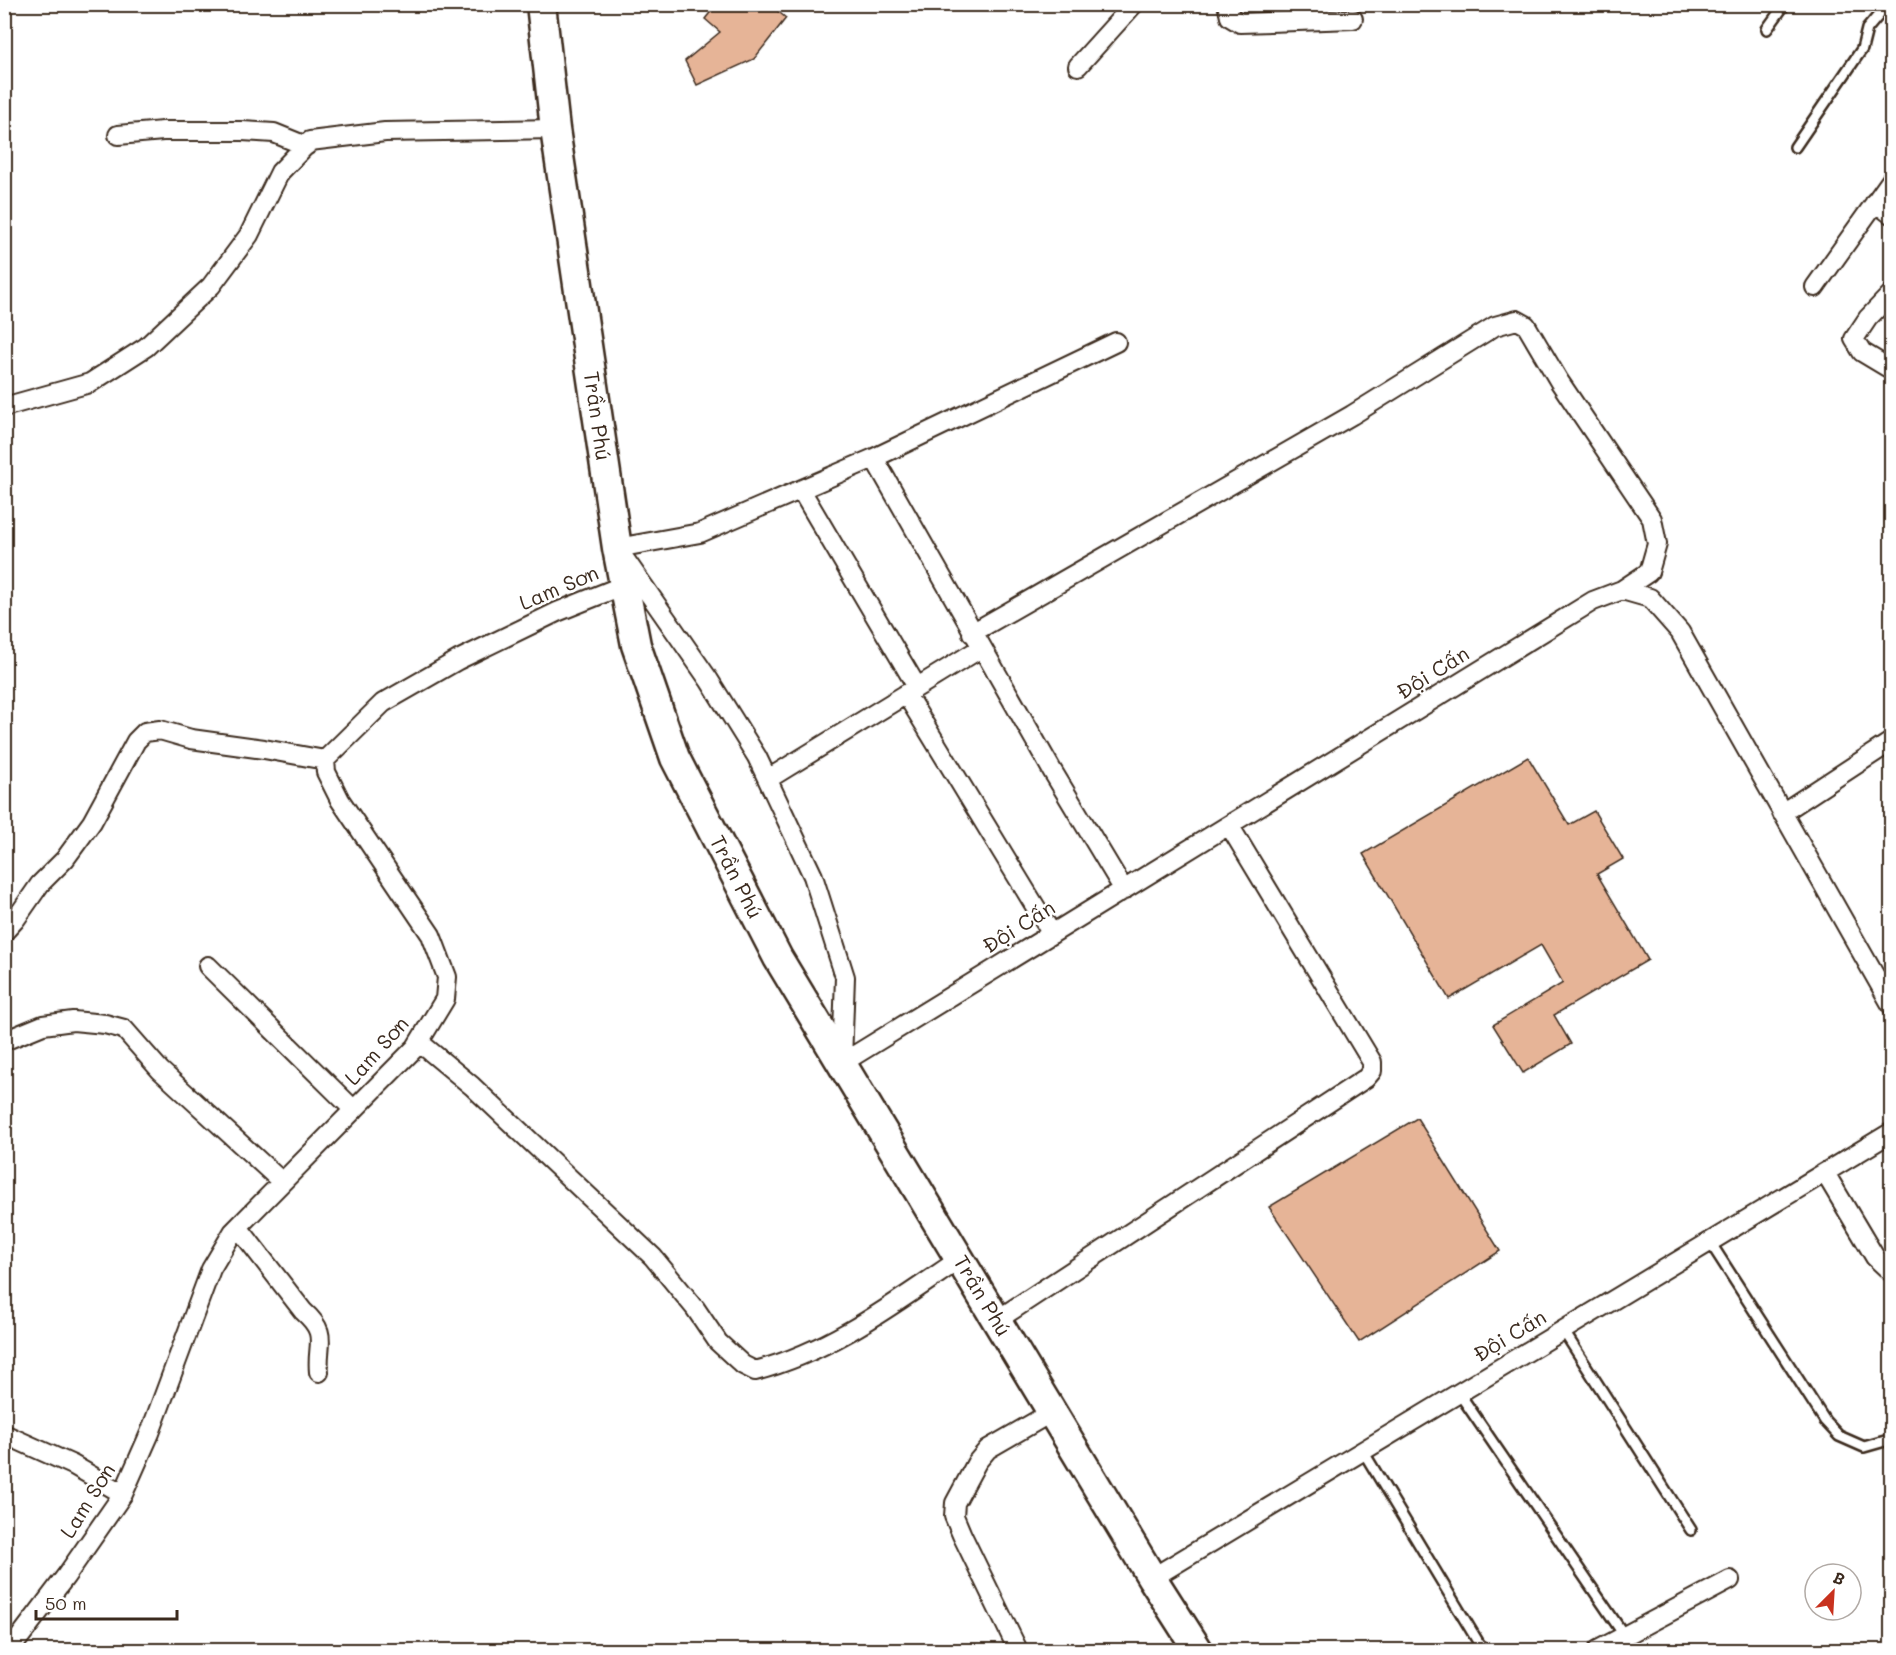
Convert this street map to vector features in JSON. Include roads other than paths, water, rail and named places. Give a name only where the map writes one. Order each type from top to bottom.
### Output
[{"type":"highway","name":"Trần Phú","points":[[541,4],[555,129],[617,548],[636,645],[675,758],[778,958],[1152,1578],[1198,1650]]},
{"type":"street","points":[[1078,66],[1134,4]]},
{"type":"street","points":[[1227,4],[1230,17],[1240,23],[1353,19]]},
{"type":"street","points":[[4,406],[90,383],[146,347],[211,286],[249,235],[280,172],[310,141],[385,132],[555,129]]},
{"type":"street","points":[[118,135],[163,131],[274,133],[306,146]]},
{"type":"street","points":[[1815,287],[1892,179]]},
{"type":"street","points":[[1875,202],[1892,215]]},
{"type":"street","points":[[1892,293],[1868,318],[1854,339],[1862,352],[1892,370]]},
{"type":"street","name":"Đội Cấn","points":[[768,779],[912,690],[977,640],[1496,326],[1510,321],[1517,320],[1526,325],[1559,381],[1652,519],[1657,544],[1650,572],[1622,590],[1593,601],[842,1063]]},
{"type":"street","points":[[842,1063],[845,977],[813,876],[757,757],[709,680],[617,548],[700,533],[874,458],[1116,342]]},
{"type":"street","points":[[874,458],[977,640],[1124,890]]},
{"type":"street","points":[[801,490],[1052,934]]},
{"type":"street","name":"Lam Sơn","points":[[10,1650],[66,1576],[123,1494],[150,1432],[211,1269],[232,1232],[419,1042],[445,999],[447,976],[431,935],[340,800],[326,772],[325,760],[383,703],[478,650],[556,612],[624,585]]},
{"type":"street","points":[[1622,590],[1650,598],[1680,632],[1892,1006]]},
{"type":"street","points":[[4,932],[40,884],[65,859],[92,822],[136,741],[145,732],[160,730],[191,739],[325,760]]},
{"type":"street","points":[[1782,813],[1892,741]]},
{"type":"street","points":[[997,1320],[1366,1078],[1371,1071],[1372,1062],[1229,825]]},
{"type":"street","points":[[208,966],[354,1110]]},
{"type":"street","points":[[4,1041],[43,1026],[73,1021],[105,1024],[124,1029],[160,1070],[282,1182]]},
{"type":"street","points":[[419,1042],[481,1094],[653,1257],[695,1308],[718,1342],[742,1365],[755,1371],[779,1365],[825,1346],[960,1259]]},
{"type":"street","name":"Đội Cấn","points":[[1152,1578],[1892,1132]]},
{"type":"street","points":[[1825,1173],[1875,1257],[1892,1273]]},
{"type":"street","points":[[238,1227],[296,1302],[316,1322],[322,1341],[317,1359],[319,1372]]},
{"type":"street","points":[[1018,1650],[962,1536],[954,1516],[955,1503],[977,1462],[988,1449],[1052,1412]]},
{"type":"street","points":[[4,1434],[73,1465],[123,1494]]},
{"type":"street","points":[[1598,1650],[1730,1580]]},
{"type":"lane","points":[[1767,29],[1785,4]]},
{"type":"lane","points":[[1795,147],[1862,49],[1867,28],[1888,4]]},
{"type":"lane","points":[[1710,1242],[1825,1421],[1839,1436],[1864,1447],[1892,1439]]},
{"type":"lane","points":[[1563,1330],[1691,1530]]},
{"type":"lane","points":[[1459,1393],[1624,1635]]},
{"type":"lane","points":[[1363,1451],[1483,1650]]}]
